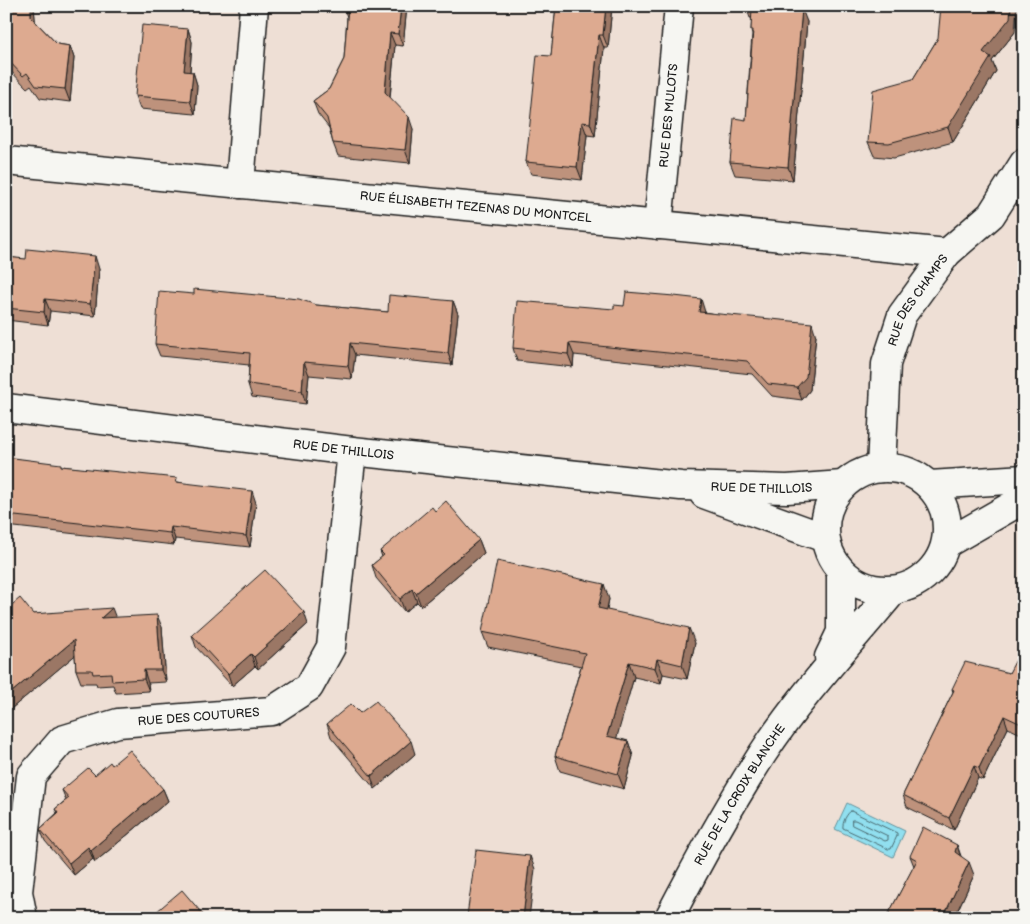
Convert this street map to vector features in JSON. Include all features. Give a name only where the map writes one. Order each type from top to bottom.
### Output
[{"type":"street","points":[[240,184],[254,6]]},
{"type":"street","name":"RUE DES MULOTS","points":[[658,225],[679,6]]},
{"type":"street","name":"RUE ÉLISABETH TEZENAS DU MONTCEL","points":[[6,161],[947,253]]},
{"type":"street","name":"RUE DES CHAMPS","points":[[881,468],[886,364],[902,315],[947,253],[991,215],[1024,163]]},
{"type":"street","name":"RUE DE THILLOIS","points":[[6,408],[352,451],[681,486],[787,489],[843,485]]},
{"type":"street","name":"RUE DES COUTURES","points":[[23,918],[18,892],[32,776],[62,740],[118,724],[272,710],[309,687],[331,647],[352,451]]},
{"type":"street","points":[[881,468],[907,471],[930,485],[942,502],[948,522],[947,543],[936,566],[918,583],[894,591],[865,587],[841,571],[830,556],[825,538],[828,509],[843,485],[860,473],[881,468]]},
{"type":"street","points":[[930,485],[1024,479]]},
{"type":"street","name":"RUE DE THILLOIS","points":[[681,486],[825,538]]},
{"type":"street","points":[[947,543],[1024,499]]},
{"type":"street","name":"RUE DE LA CROIX BLANCHE","points":[[820,676],[841,632],[841,571]]},
{"type":"street","name":"RUE DE LA CROIX BLANCHE","points":[[669,918],[696,867],[764,752],[820,676],[894,591]]},
{"type":"water","points":[[847,803],[905,831],[893,857],[835,829]]},
{"type":"building","points":[[6,6],[31,6],[31,17],[57,44],[70,46],[65,89],[36,86],[27,73],[23,76],[6,58]]},
{"type":"building","points":[[348,6],[401,6],[398,34],[390,33],[385,92],[409,117],[405,150],[333,143],[327,118],[313,101],[329,89],[344,59]]},
{"type":"building","points":[[556,6],[606,6],[603,35],[599,35],[590,123],[582,122],[577,167],[526,162],[537,55],[551,56]]},
{"type":"building","points":[[752,6],[794,6],[794,8],[802,9],[788,167],[730,162],[734,118],[746,120],[753,30],[751,30]]},
{"type":"building","points":[[941,6],[1011,6],[1010,18],[983,52],[991,57],[948,127],[889,143],[868,142],[873,90],[913,79],[938,38]]},
{"type":"building","points":[[142,25],[188,29],[184,71],[193,72],[190,101],[135,96]]},
{"type":"building","points":[[27,249],[95,256],[90,304],[45,299],[44,312],[6,308],[6,257],[26,259]]},
{"type":"building","points":[[194,289],[299,299],[316,305],[388,312],[389,295],[453,301],[448,353],[350,343],[348,366],[304,362],[302,391],[248,384],[250,353],[155,344],[159,291],[194,294]]},
{"type":"building","points":[[626,292],[701,299],[699,312],[812,323],[806,377],[797,387],[768,384],[747,361],[569,343],[568,354],[513,348],[517,301],[614,309],[614,305],[624,306]]},
{"type":"building","points":[[6,457],[61,464],[61,466],[177,478],[176,482],[252,491],[246,536],[171,527],[170,533],[6,515]]},
{"type":"building","points":[[446,501],[479,540],[416,593],[412,589],[400,599],[372,565],[384,555],[380,551],[432,507],[435,511]]},
{"type":"building","points":[[497,561],[604,584],[598,608],[689,628],[682,665],[657,659],[655,668],[629,662],[607,736],[628,741],[618,774],[555,756],[585,653],[482,632]]},
{"type":"building","points":[[265,570],[304,612],[254,657],[251,654],[228,674],[192,635]]},
{"type":"building","points":[[20,598],[33,614],[112,608],[101,618],[157,615],[161,670],[144,670],[144,679],[112,681],[111,673],[93,674],[92,670],[76,670],[74,640],[6,697],[6,610]]},
{"type":"building","points":[[1020,652],[1024,654],[1024,713],[1019,723],[1004,716],[979,768],[974,766],[949,818],[903,795],[954,690],[952,689],[965,662],[1009,673]]},
{"type":"building","points":[[376,701],[411,741],[371,776],[327,724],[351,704],[360,713]]},
{"type":"building","points":[[130,750],[163,789],[91,850],[88,847],[69,863],[40,829],[58,813],[55,809],[69,798],[62,790],[88,768],[95,775],[110,762],[112,765]]},
{"type":"building","points":[[923,827],[957,845],[955,852],[969,862],[943,918],[893,918],[888,915],[917,860],[910,856]]},
{"type":"building","points":[[476,850],[530,856],[523,918],[477,918],[467,916]]},
{"type":"building","points":[[182,890],[206,918],[149,918]]}]
